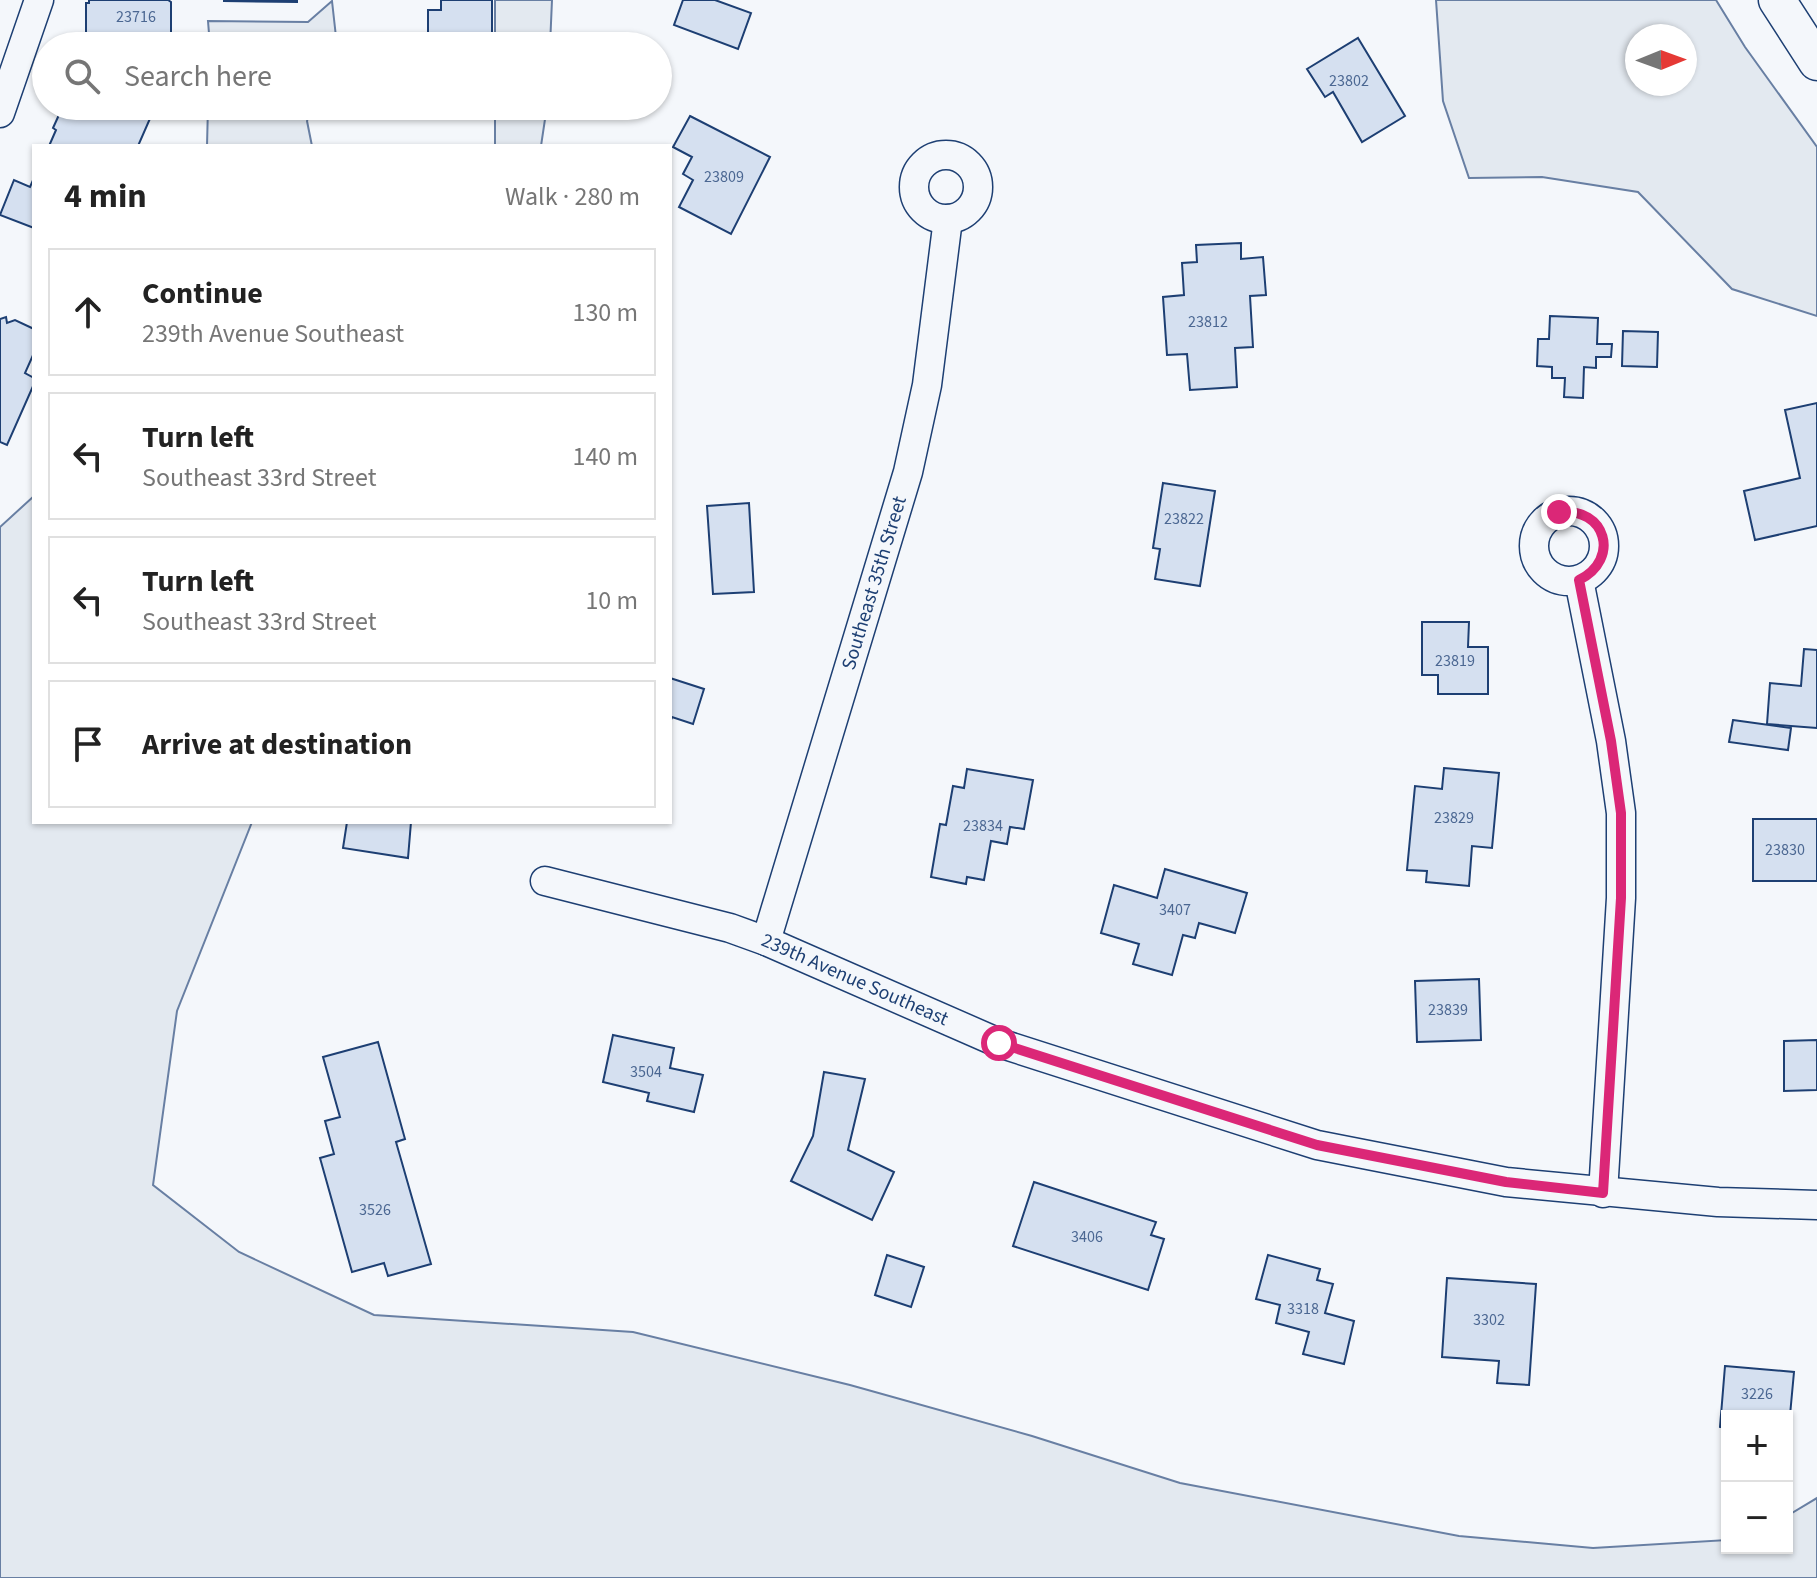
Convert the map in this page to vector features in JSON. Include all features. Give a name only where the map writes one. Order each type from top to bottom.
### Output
[{"type":"street","points":[[0,113],[39,0]]},
{"type":"street","points":[[1777,0],[1817,62]]},
{"type":"street","name":"Southeast 35th Street","points":[[766,941],[908,472],[927,385],[948,219]]},
{"type":"street","points":[[1579,580],[1611,741],[1621,813],[1621,898],[1603,1193]]},
{"type":"street","name":"239th Avenue Southeast","points":[[545,881],[730,928],[999,1043],[1317,1145],[1506,1182],[1718,1202],[1817,1205]]},
{"type":"shaded area","points":[[495,0],[552,0],[551,32],[495,32]]},
{"type":"shaded area","points":[[1436,0],[1716,0],[1745,47],[1817,147],[1817,316],[1732,289],[1638,192],[1542,177],[1469,178],[1443,101]]},
{"type":"shaded area","points":[[332,1],[335,32],[209,32],[208,21],[308,22]]},
{"type":"shaded area","points":[[208,120],[307,120],[312,144],[207,144]]},
{"type":"shaded area","points":[[495,120],[545,120],[541,144],[495,144]]},
{"type":"shaded area","points":[[32,498],[32,824],[251,824],[177,1011],[153,1185],[239,1252],[374,1315],[633,1332],[850,1385],[1032,1436],[1180,1483],[1459,1536],[1593,1548],[1721,1540],[1721,1554],[1793,1554],[1793,1512],[1817,1498],[1817,1578],[0,1578],[0,527]]},
{"type":"building","points":[[89,0],[168,0],[171,2],[171,32],[86,32],[86,3]]},
{"type":"building","points":[[297,0],[297,2],[224,1]]},
{"type":"building","points":[[441,0],[492,0],[492,32],[428,32],[428,10],[441,10]]},
{"type":"building","points":[[683,0],[715,0],[751,13],[738,49],[674,25]]},
{"type":"building","points":[[1358,38],[1405,116],[1362,142],[1333,92],[1325,97],[1307,69]]},
{"type":"building","points":[[690,116],[770,157],[731,234],[679,207],[693,180],[683,174],[692,157],[673,147]]},
{"type":"building","points":[[57,120],[149,120],[139,144],[50,144],[56,130],[53,128]]},
{"type":"building","points":[[14,180],[30,187],[32,182],[32,227],[0,215]]},
{"type":"building","points":[[1241,243],[1241,259],[1263,257],[1266,295],[1250,296],[1253,347],[1235,348],[1237,387],[1190,390],[1187,354],[1167,355],[1163,297],[1184,295],[1182,263],[1197,262],[1196,245]]},
{"type":"building","points":[[1550,316],[1598,318],[1597,344],[1612,344],[1611,357],[1596,357],[1596,368],[1584,367],[1583,398],[1564,397],[1565,378],[1552,378],[1552,367],[1537,366],[1538,339],[1549,339]]},
{"type":"building","points":[[6,317],[7,323],[15,320],[32,328],[32,357],[25,373],[32,377],[32,389],[7,445],[0,442],[0,319]]},
{"type":"building","points":[[1623,331],[1658,332],[1657,367],[1622,366]]},
{"type":"building","points":[[1817,403],[1817,526],[1755,540],[1744,491],[1800,478],[1785,410]]},
{"type":"building","points":[[1163,483],[1215,491],[1200,586],[1155,579],[1160,549],[1153,548]]},
{"type":"building","points":[[749,503],[754,592],[713,594],[707,506]]},
{"type":"building","points":[[1422,622],[1469,622],[1468,647],[1488,647],[1488,694],[1438,694],[1438,675],[1422,675]]},
{"type":"building","points":[[1804,649],[1817,650],[1817,728],[1767,724],[1770,683],[1801,686]]},
{"type":"building","points":[[672,679],[704,689],[693,724],[672,717]]},
{"type":"building","points":[[1733,720],[1791,728],[1788,750],[1729,742]]},
{"type":"building","points":[[1444,768],[1499,773],[1492,848],[1472,846],[1469,886],[1426,882],[1427,871],[1407,870],[1415,786],[1442,789]]},
{"type":"building","points":[[967,769],[1033,780],[1024,829],[1010,827],[1007,844],[991,841],[984,880],[967,877],[966,884],[931,877],[940,824],[946,825],[953,786],[964,788]]},
{"type":"building","points":[[1753,819],[1817,819],[1817,881],[1753,881]]},
{"type":"building","points":[[347,824],[411,824],[408,858],[343,848]]},
{"type":"building","points":[[1165,869],[1247,893],[1235,933],[1199,923],[1195,938],[1183,935],[1172,975],[1133,964],[1139,944],[1101,933],[1114,885],[1157,898]]},
{"type":"building","points":[[1479,979],[1481,1040],[1417,1042],[1415,981]]},
{"type":"building","points":[[613,1035],[674,1048],[670,1068],[703,1075],[694,1112],[647,1101],[649,1093],[603,1082]]},
{"type":"building","points":[[1817,1040],[1817,1090],[1784,1091],[1784,1041]]},
{"type":"building","points":[[378,1042],[405,1139],[396,1142],[431,1264],[388,1276],[384,1263],[352,1272],[320,1158],[334,1154],[325,1121],[340,1117],[323,1057]]},
{"type":"building","points":[[824,1072],[865,1079],[848,1150],[894,1172],[872,1220],[791,1181],[813,1136]]},
{"type":"building","points":[[1034,1182],[1156,1222],[1151,1235],[1164,1239],[1148,1290],[1013,1246]]},
{"type":"building","points":[[887,1255],[924,1267],[911,1307],[875,1295]]},
{"type":"building","points":[[1268,1255],[1320,1269],[1317,1280],[1333,1284],[1325,1313],[1354,1321],[1344,1364],[1303,1354],[1309,1332],[1276,1323],[1280,1305],[1256,1299]]},
{"type":"building","points":[[1447,1278],[1536,1284],[1529,1385],[1497,1383],[1499,1361],[1442,1357]]},
{"type":"building","points":[[1725,1366],[1794,1372],[1790,1410],[1721,1410]]},
{"type":"route","points":[[999,1043],[1317,1145],[1506,1182],[1603,1193],[1621,898],[1621,813],[1611,741],[1579,580],[1599,565],[1604,542],[1593,520],[1571,511],[1559,512]]}]
